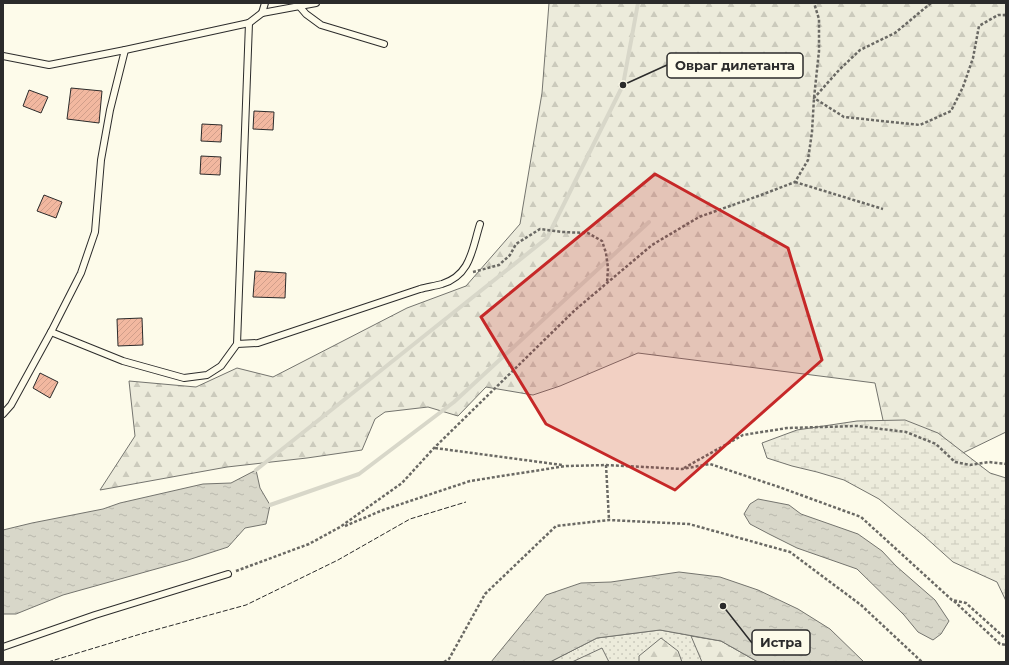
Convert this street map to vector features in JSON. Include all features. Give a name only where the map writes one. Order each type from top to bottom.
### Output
[{"type":"lane","points":[[262,13],[265,3]]},
{"type":"lane","points":[[3,56],[49,65],[249,23],[262,13],[316,3]]},
{"type":"lane","points":[[300,7],[306,14],[321,25],[384,44]]},
{"type":"lane","points":[[51,332],[123,361],[184,378],[207,376],[221,366],[237,344],[249,23]]},
{"type":"lane","points":[[3,414],[11,405],[81,273],[95,232],[101,160],[110,110],[125,50]]},
{"type":"lane","points":[[237,344],[258,343],[420,289],[443,284],[460,275],[468,264],[480,224]]},
{"type":"lane","points":[[3,646],[95,615],[228,574]]},
{"type":"path","points":[[795,182],[808,160],[812,132],[819,51],[818,19],[814,3]]},
{"type":"path","points":[[814,98],[840,69],[860,50],[895,33],[931,3]]},
{"type":"path","points":[[814,98],[844,117],[920,125],[951,111],[963,87],[973,58],[979,26],[998,15],[1006,15]]},
{"type":"path","points":[[228,574],[309,544],[340,527],[402,483],[434,448],[575,310],[652,245],[699,217],[795,182],[883,209]]},
{"type":"path","points":[[460,275],[499,265],[510,255],[516,244],[540,229],[588,233],[602,241],[606,253],[608,268],[607,283]]},
{"type":"path","points":[[682,469],[743,435],[787,428],[857,426],[906,432],[936,444],[955,462],[970,465],[989,462],[1006,464]]},
{"type":"path","points":[[434,448],[566,466]]},
{"type":"path","points":[[340,527],[383,510],[470,481],[566,466],[606,465],[682,469],[710,464],[861,517],[1000,644],[1006,645]]},
{"type":"path","points":[[606,465],[609,520]]},
{"type":"path","points":[[444,662],[449,659],[485,594],[556,526],[609,520],[689,524],[790,552],[861,605],[922,662]]},
{"type":"path","points":[[952,600],[966,603],[1006,639]]},
{"type":"highlighted area","points":[[655,174],[788,248],[822,360],[675,490],[546,424],[481,317]]},
{"type":"green space","points":[[549,3],[1006,3],[1006,432],[897,485],[875,383],[638,353],[560,386],[533,395],[486,387],[458,416],[428,407],[385,412],[375,419],[362,450],[227,467],[100,490],[135,436],[129,381],[196,387],[237,368],[273,377],[407,308],[466,286],[520,224],[542,93]]},
{"type":"green space","points":[[905,420],[938,433],[990,473],[1006,478],[1006,601],[997,582],[953,562],[879,499],[844,480],[767,458],[762,443],[797,430],[857,421]]},
{"type":"green space","points":[[660,630],[721,641],[758,662],[550,662],[597,638]]},
{"type":"green space","points":[[691,636],[721,641],[758,662],[702,662]]},
{"type":"green space","points":[[661,638],[678,651],[682,662],[639,662],[639,656]]},
{"type":"green space","points":[[602,648],[609,662],[572,662]]},
{"type":"water","points":[[256,470],[260,488],[270,505],[266,524],[245,528],[228,547],[188,560],[63,595],[16,614],[3,614],[3,530],[103,509],[120,503],[203,484],[231,483]]},
{"type":"water","points":[[758,499],[789,505],[801,514],[858,534],[882,551],[896,566],[935,600],[949,621],[941,634],[933,640],[918,632],[904,615],[857,569],[797,548],[750,524],[744,514],[750,504]]},
{"type":"water","points":[[679,572],[720,577],[758,590],[798,609],[830,629],[864,662],[758,662],[721,641],[660,630],[597,638],[550,662],[491,662],[546,595],[581,583],[611,582]]},
{"type":"building","points":[[71,88],[102,91],[99,123],[67,119]]},
{"type":"building","points":[[29,90],[48,97],[41,113],[23,106]]},
{"type":"building","points":[[254,111],[274,112],[273,130],[253,129]]},
{"type":"building","points":[[202,124],[222,125],[221,142],[201,141]]},
{"type":"building","points":[[201,156],[221,157],[220,175],[200,174]]},
{"type":"building","points":[[44,195],[62,202],[56,218],[37,211]]},
{"type":"building","points":[[255,271],[286,273],[285,298],[253,297]]},
{"type":"building","points":[[142,318],[143,345],[118,346],[117,319]]},
{"type":"building","points":[[40,373],[58,382],[50,398],[33,388]]},
{"type":"waterway","points":[[256,470],[547,238],[623,85],[638,3]]},
{"type":"waterway","points":[[270,505],[359,474],[454,402],[649,222]]},
{"type":"fence","points":[[48,662],[144,633],[246,605],[338,560],[410,519],[466,502]]},
{"type":"place","name":"Овраг дилетанта","points":[[623,85]]},
{"type":"place","name":"Истра","points":[[723,606]]}]
